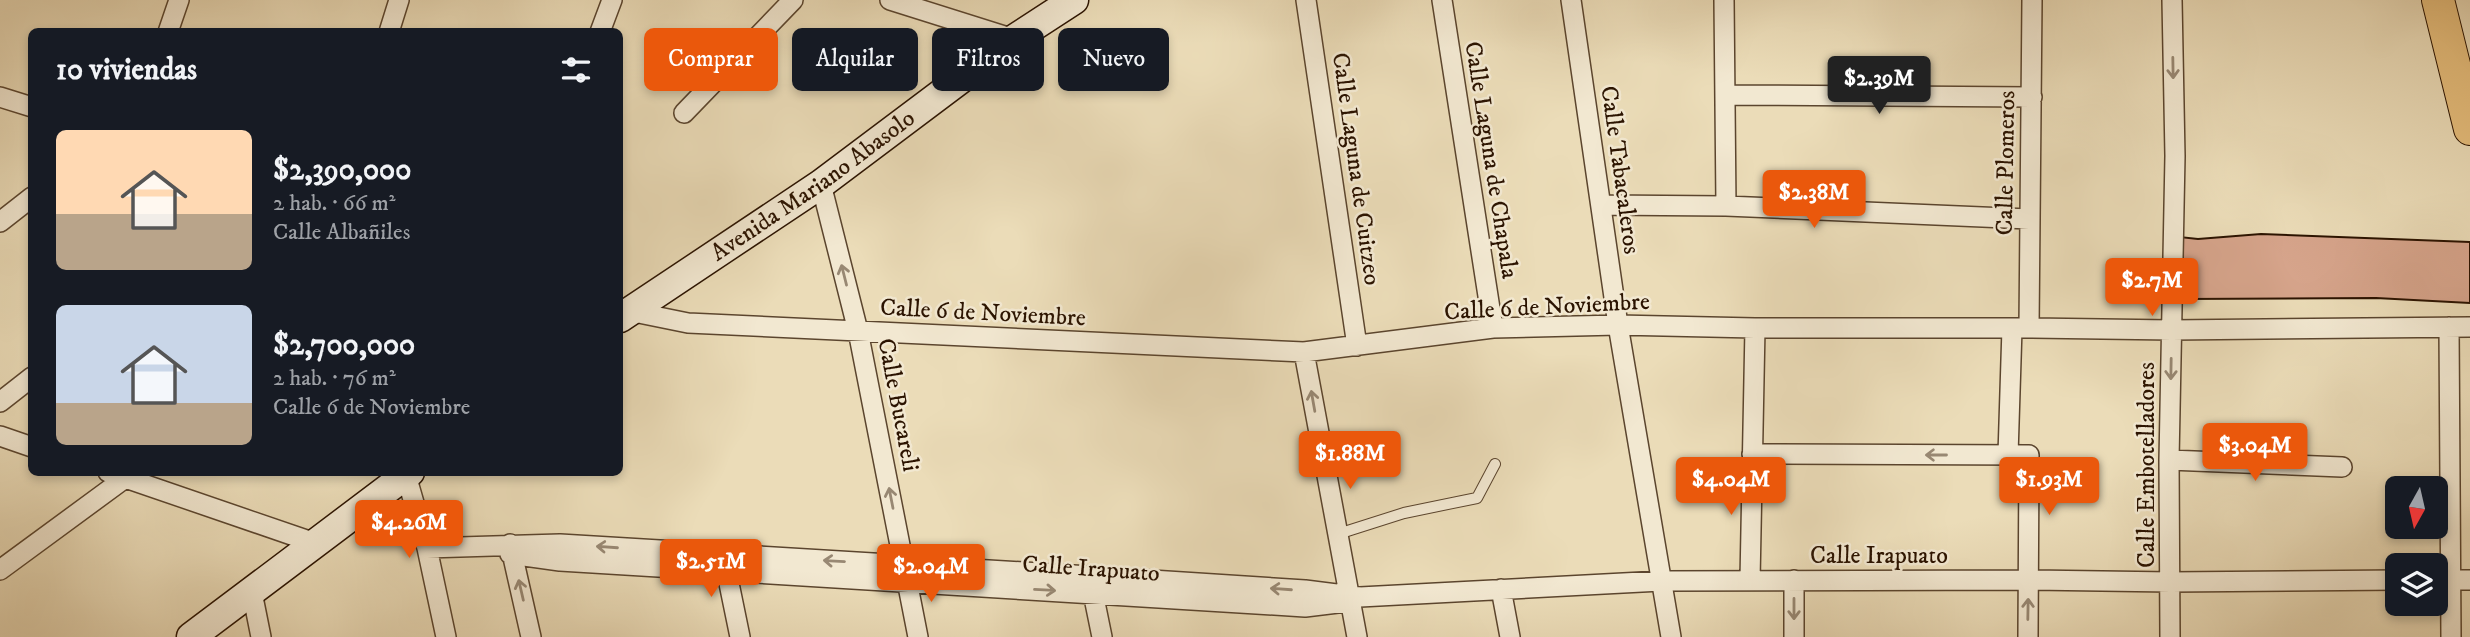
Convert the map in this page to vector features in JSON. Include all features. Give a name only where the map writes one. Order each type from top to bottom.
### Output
[{"type":"main road","points":[[2438,0],[2470,129]]},
{"type":"street","points":[[169,28],[179,0]]},
{"type":"street","points":[[389,28],[399,0]]},
{"type":"street","points":[[602,28],[612,0]]},
{"type":"street","points":[[684,113],[793,0]]},
{"type":"street","points":[[890,0],[979,28]]},
{"type":"street","name":"Avenida Mariano Abasolo","points":[[1031,28],[1073,0]]},
{"type":"street","name":"Calle Laguna de Cuitzeo","points":[[1306,0],[1357,346]]},
{"type":"street","name":"Calle Laguna de Chapala","points":[[1441,0],[1493,328]]},
{"type":"street","name":"Calle Tabacaleros","points":[[1571,0],[1618,325],[1671,637]]},
{"type":"street","points":[[1724,0],[1726,206]]},
{"type":"street","name":"Calle Plomeros","points":[[2008,455],[2029,219],[2032,0]]},
{"type":"street","name":"Calle Embotelladores","points":[[2170,637],[2169,460],[2175,156],[2172,0]]},
{"type":"street","name":"Avenida Mariano Abasolo","points":[[623,311],[821,184],[945,91]]},
{"type":"street","points":[[1726,95],[2032,96]]},
{"type":"street","points":[[0,97],[28,106]]},
{"type":"street","name":"Calle Bucareli","points":[[821,184],[858,331],[918,637]]},
{"type":"street","points":[[0,222],[28,200]]},
{"type":"street","points":[[1601,205],[1726,206],[2029,219]]},
{"type":"street","name":"Calle 6 de Noviembre","points":[[623,312],[688,323],[1304,352],[1493,328],[1618,325],[2172,330],[2470,327]]},
{"type":"street","points":[[2449,327],[2451,637]]},
{"type":"street","points":[[1750,580],[1755,328]]},
{"type":"street","points":[[1304,352],[1338,534],[1353,598],[1357,637]]},
{"type":"street","points":[[0,402],[28,380]]},
{"type":"street","points":[[0,436],[28,446]]},
{"type":"street","points":[[1752,454],[2029,455],[2028,637]]},
{"type":"street","points":[[2169,460],[2343,467]]},
{"type":"street","points":[[0,570],[119,476]]},
{"type":"street","points":[[128,476],[315,543]]},
{"type":"street","points":[[191,637],[405,476]]},
{"type":"street","points":[[409,476],[446,637]]},
{"type":"street","name":"Calle Irapuato","points":[[427,548],[511,549],[560,561],[725,563],[1091,584],[1305,607],[1353,598],[1661,581],[2385,580]]},
{"type":"street","points":[[511,549],[531,637]]},
{"type":"street","points":[[725,563],[740,637]]},
{"type":"street","points":[[1794,580],[1794,637]]},
{"type":"street","points":[[1091,584],[1102,637]]},
{"type":"street","points":[[1501,589],[1510,637]]},
{"type":"street","points":[[252,592],[261,637]]},
{"type":"lane","points":[[1338,534],[1404,513],[1477,498],[1496,464]]},
{"type":"building","points":[[2261,234],[2470,242],[2470,303],[2376,298],[2183,299],[2177,295],[2180,237],[2198,239]]}]
